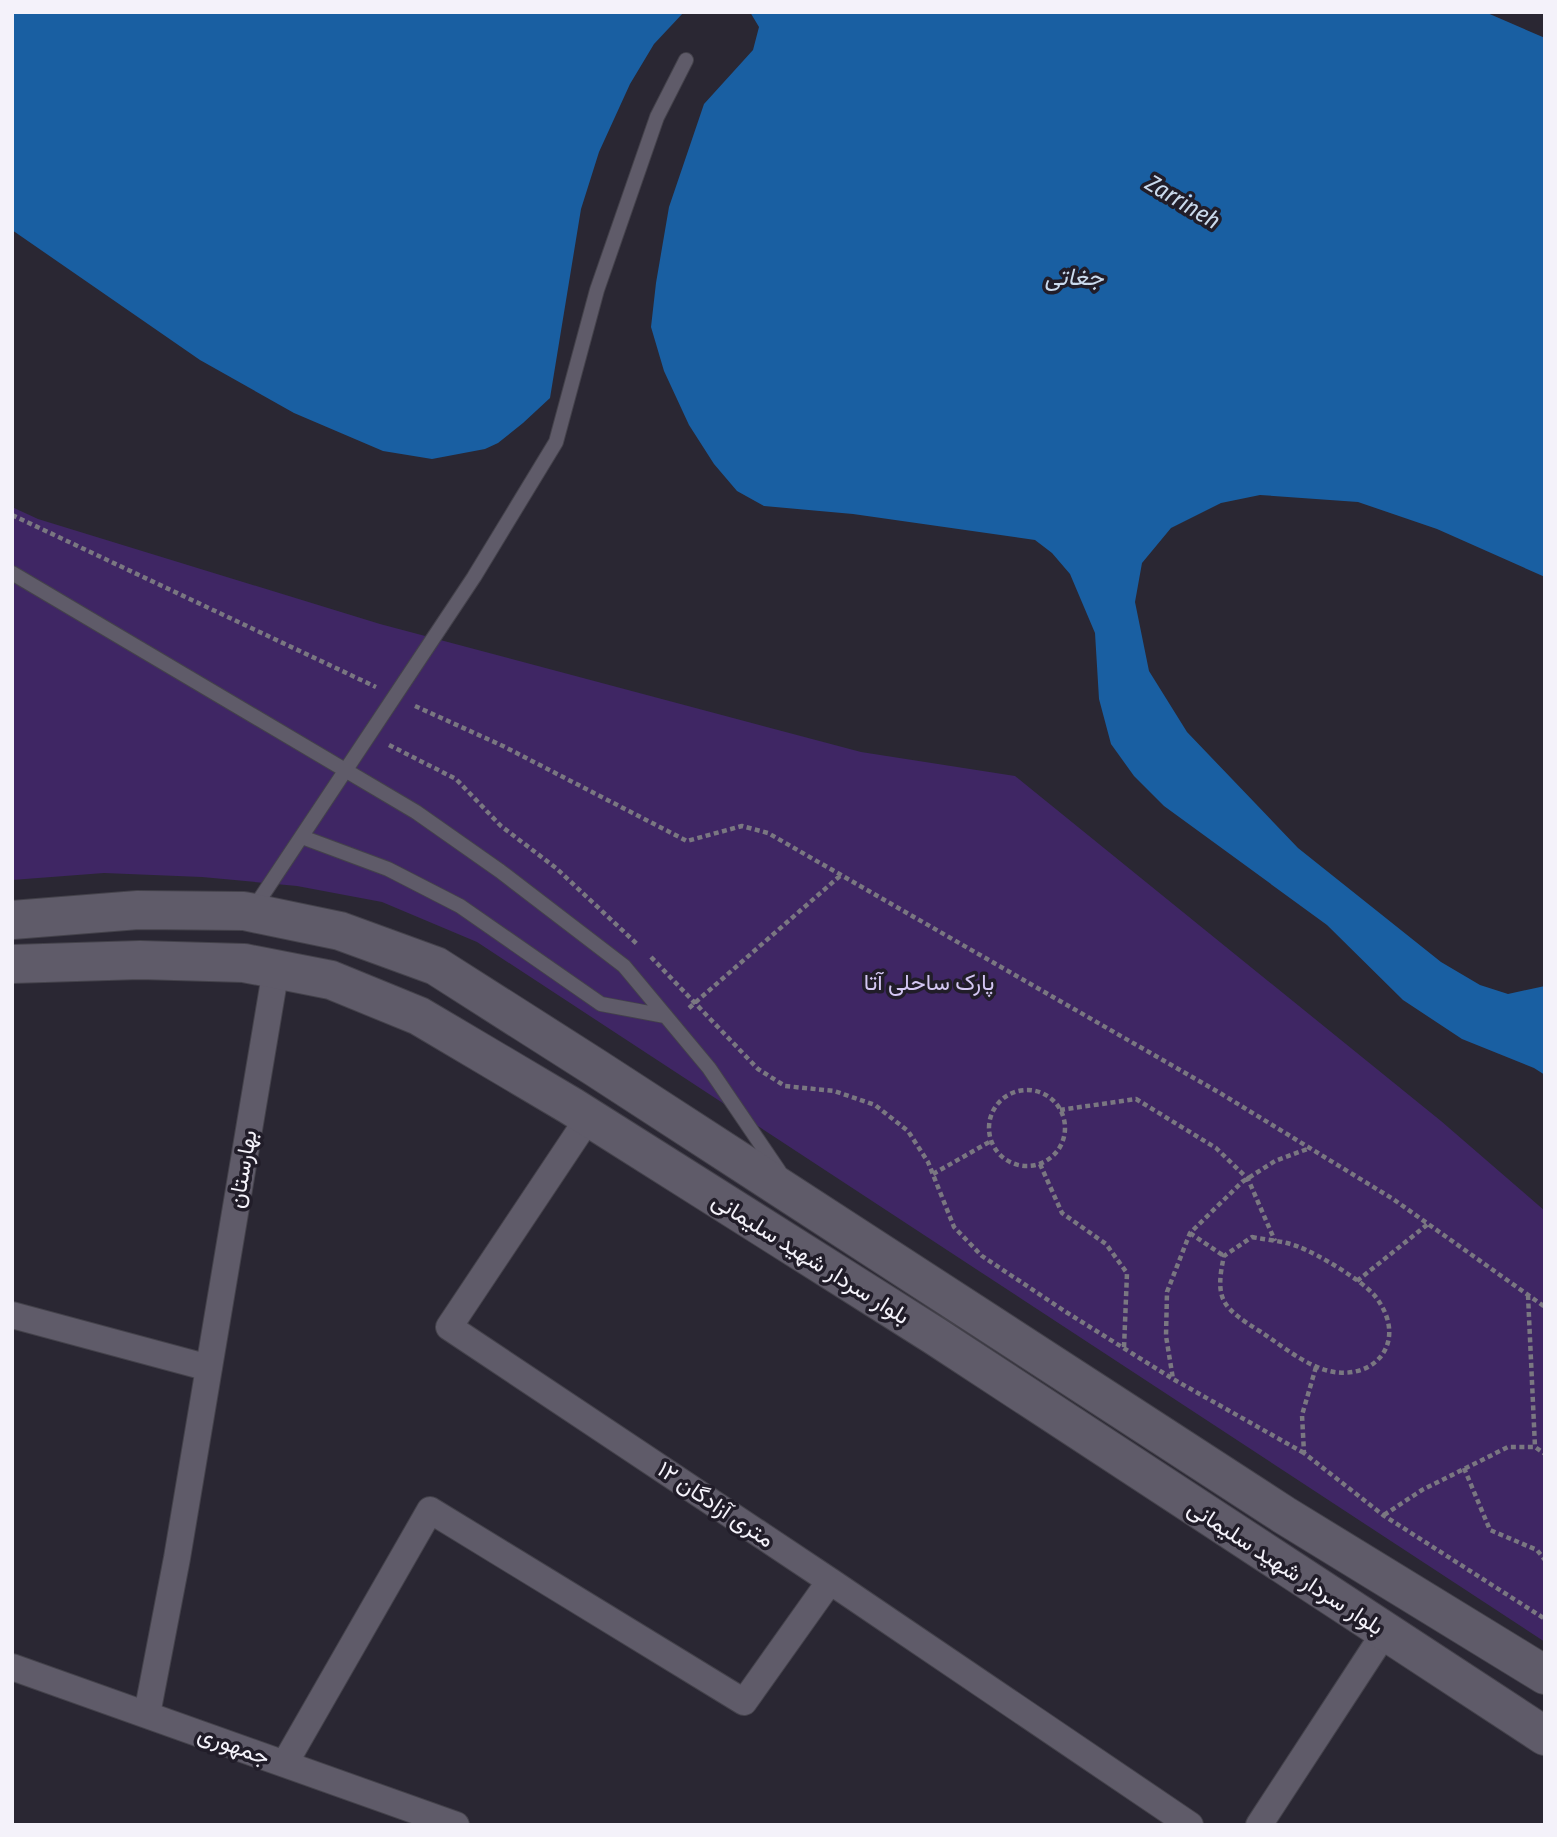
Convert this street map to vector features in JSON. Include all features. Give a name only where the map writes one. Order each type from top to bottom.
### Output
[{"type":"main road","name":"بلوار سردار شهید سلیمانی","points":[[12,920],[138,910],[251,912],[340,931],[436,966],[1283,1516],[1545,1675]]},
{"type":"main road","name":"بلوار سردار شهید سلیمانی","points":[[12,964],[140,960],[243,963],[331,980],[419,1016],[589,1117],[935,1336],[1545,1736]]},
{"type":"street","name":"بهارستان","points":[[147,1714],[177,1558],[276,969]]},
{"type":"street","name":"۱۲ متری آزادگان","points":[[589,1117],[449,1327],[1190,1825]]},
{"type":"street","points":[[12,1315],[209,1368]]},
{"type":"street","points":[[285,1763],[430,1510],[744,1702],[830,1581]]},
{"type":"street","points":[[1259,1825],[1385,1632]]},
{"type":"street","name":"جمهوری","points":[[12,1667],[456,1825]]},
{"type":"lane","points":[[251,912],[474,577],[556,442],[601,278],[657,117],[686,60]]},
{"type":"lane","points":[[12,573],[416,813],[500,871],[624,966],[709,1068],[797,1199]]},
{"type":"lane","points":[[302,837],[388,869],[460,906],[601,1004],[666,1016]]},
{"type":"path","points":[[12,515],[503,746],[687,841],[742,826],[768,833],[1220,1093],[1392,1199],[1545,1307]]},
{"type":"path","points":[[369,735],[456,779],[501,826],[556,868],[641,947]]},
{"type":"path","points":[[696,1002],[841,875]]},
{"type":"path","points":[[650,956],[758,1069],[785,1086],[834,1091],[874,1105],[908,1131],[928,1162],[954,1227],[982,1256],[1173,1379],[1304,1453],[1383,1515],[1545,1619]]},
{"type":"path","points":[[1028,1090],[1041,1092],[1052,1099],[1060,1110],[1064,1122],[1060,1147],[1051,1157],[1040,1163],[1028,1166],[1016,1164],[996,1151],[991,1141],[988,1129],[990,1117],[995,1106],[1004,1097],[1028,1090]]},
{"type":"path","points":[[1060,1110],[1136,1098],[1216,1148],[1248,1179],[1275,1242]]},
{"type":"path","points":[[933,1174],[991,1141]]},
{"type":"path","points":[[1173,1379],[1166,1336],[1167,1292],[1190,1233],[1248,1179],[1275,1161],[1310,1148]]},
{"type":"path","points":[[1040,1163],[1062,1213],[1106,1244],[1127,1273],[1124,1349]]},
{"type":"path","points":[[1357,1281],[1428,1224]]},
{"type":"path","points":[[1190,1233],[1224,1256]]},
{"type":"path","points":[[1252,1237],[1275,1242],[1300,1247],[1343,1271],[1374,1295],[1388,1320],[1390,1342],[1378,1361],[1348,1374],[1316,1367],[1251,1325],[1223,1303],[1219,1280],[1224,1256],[1252,1237]]},
{"type":"path","points":[[1528,1295],[1535,1447]]},
{"type":"path","points":[[1304,1453],[1303,1415],[1316,1367]]},
{"type":"path","points":[[1383,1515],[1464,1468],[1508,1447],[1535,1447],[1545,1454]]},
{"type":"path","points":[[1464,1468],[1490,1531],[1537,1550],[1545,1560]]},
{"type":"green space","name":"پارک ساحلی آتا","points":[[12,507],[38,519],[380,624],[861,752],[1015,776],[1441,1121],[1545,1211],[1545,1642],[477,942],[382,902],[297,886],[202,877],[104,873],[12,880]]},
{"type":"water","points":[[12,12],[684,12],[654,44],[630,84],[599,152],[581,209],[550,398],[498,443],[485,449],[432,459],[383,451],[294,413],[200,360],[12,230]]},
{"type":"water","name":"جغاتی","points":[[750,12],[1485,12],[1545,38],[1545,577],[1437,529],[1358,502],[1260,495],[1221,503],[1171,528],[1142,563],[1135,602],[1149,671],[1187,732],[1298,848],[1441,962],[1480,985],[1508,994],[1545,986],[1545,1075],[1462,1039],[1403,1000],[1327,925],[1164,806],[1134,776],[1111,744],[1099,699],[1095,633],[1070,574],[1052,553],[1035,540],[853,514],[764,506],[737,491],[714,464],[689,425],[664,371],[651,327],[669,207],[704,104],[753,50],[759,27]]},
{"type":"water label","name":"Zarrineh","points":[[1183,202]]}]
